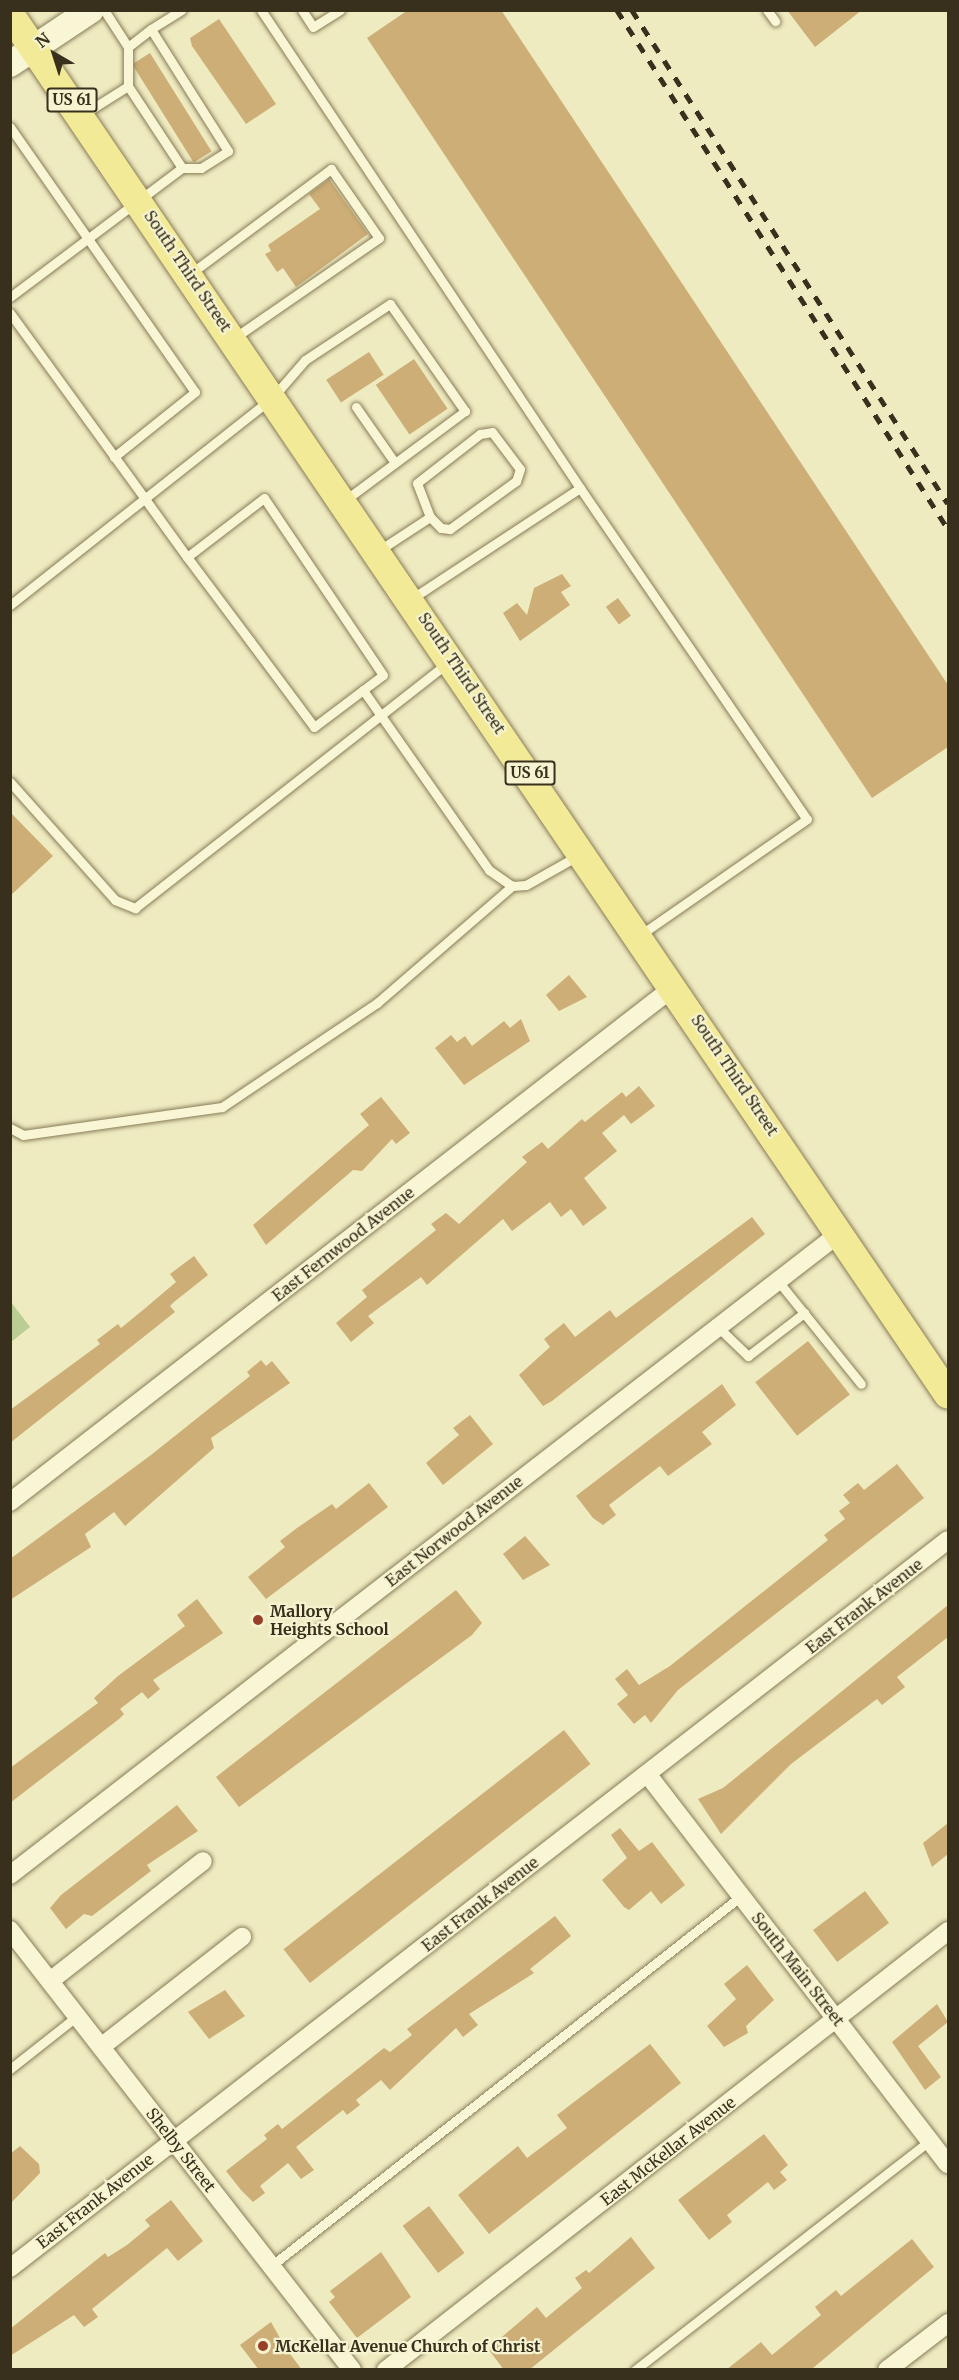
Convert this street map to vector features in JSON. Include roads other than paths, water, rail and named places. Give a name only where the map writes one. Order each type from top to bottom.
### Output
[{"type":"main road","name":"South Third Street","points":[[10,14],[82,115],[584,852],[841,1232],[948,1395]]},
{"type":"street","points":[[10,64],[91,10]]},
{"type":"street","name":"East Fernwood Avenue","points":[[10,1502],[675,986]]},
{"type":"street","name":"East Norwood Avenue","points":[[10,1875],[841,1232]]},
{"type":"street","name":"East Frank Avenue","points":[[10,2268],[948,1540]]},
{"type":"street","name":"South Main Street","points":[[648,1774],[948,2164]]},
{"type":"street","points":[[51,1981],[203,1861]]},
{"type":"street","name":"Shelby Street","points":[[10,1930],[352,2370]]},
{"type":"street","name":"East McKellar Avenue","points":[[386,2370],[948,1931]]},
{"type":"street","points":[[101,2047],[242,1937]]},
{"type":"street","points":[[887,2370],[948,2323]]},
{"type":"lane","points":[[104,10],[128,47],[128,86],[182,168]]},
{"type":"lane","points":[[128,47],[181,10]]},
{"type":"lane","points":[[261,10],[580,488],[807,819],[640,935]]},
{"type":"lane","points":[[302,10],[313,27],[340,10]]},
{"type":"lane","points":[[767,10],[775,21]]},
{"type":"lane","points":[[10,297],[85,238],[182,168],[201,168],[228,151],[151,29]]},
{"type":"lane","points":[[82,115],[128,86]]},
{"type":"lane","points":[[10,127],[85,238],[195,392],[114,457]]},
{"type":"lane","points":[[190,274],[331,169],[379,238],[234,338]]},
{"type":"lane","points":[[10,605],[273,397],[305,360],[390,304],[465,411],[344,501]]},
{"type":"lane","points":[[10,313],[114,457],[187,556],[314,727],[383,675],[264,498],[187,556]]},
{"type":"lane","points":[[356,407],[396,463]]},
{"type":"lane","points":[[480,434],[501,436],[520,470],[516,481],[450,529],[429,517],[419,494],[423,475],[480,434]]},
{"type":"lane","points":[[411,599],[580,488]]},
{"type":"lane","points":[[378,551],[429,517]]},
{"type":"lane","points":[[10,782],[115,900],[135,908],[380,714],[453,660]]},
{"type":"lane","points":[[363,690],[489,870],[512,886]]},
{"type":"lane","points":[[10,1128],[23,1135],[222,1107],[377,1003],[512,886],[526,885],[584,852]]},
{"type":"lane","points":[[778,1281],[861,1384]]},
{"type":"lane","points":[[718,1327],[748,1356],[804,1313]]},
{"type":"lane","points":[[271,2266],[741,1896]]},
{"type":"lane","points":[[10,2069],[77,2016]]},
{"type":"lane","points":[[635,2370],[930,2140]]},
{"type":"railway","points":[[617,10],[948,529]]},
{"type":"railway","points":[[632,10],[948,504]]},
{"type":"place","name":"Mallory Heights School","points":[[258,1620]]},
{"type":"place","name":"McKellar Avenue Church of Christ","points":[[263,2346]]}]
